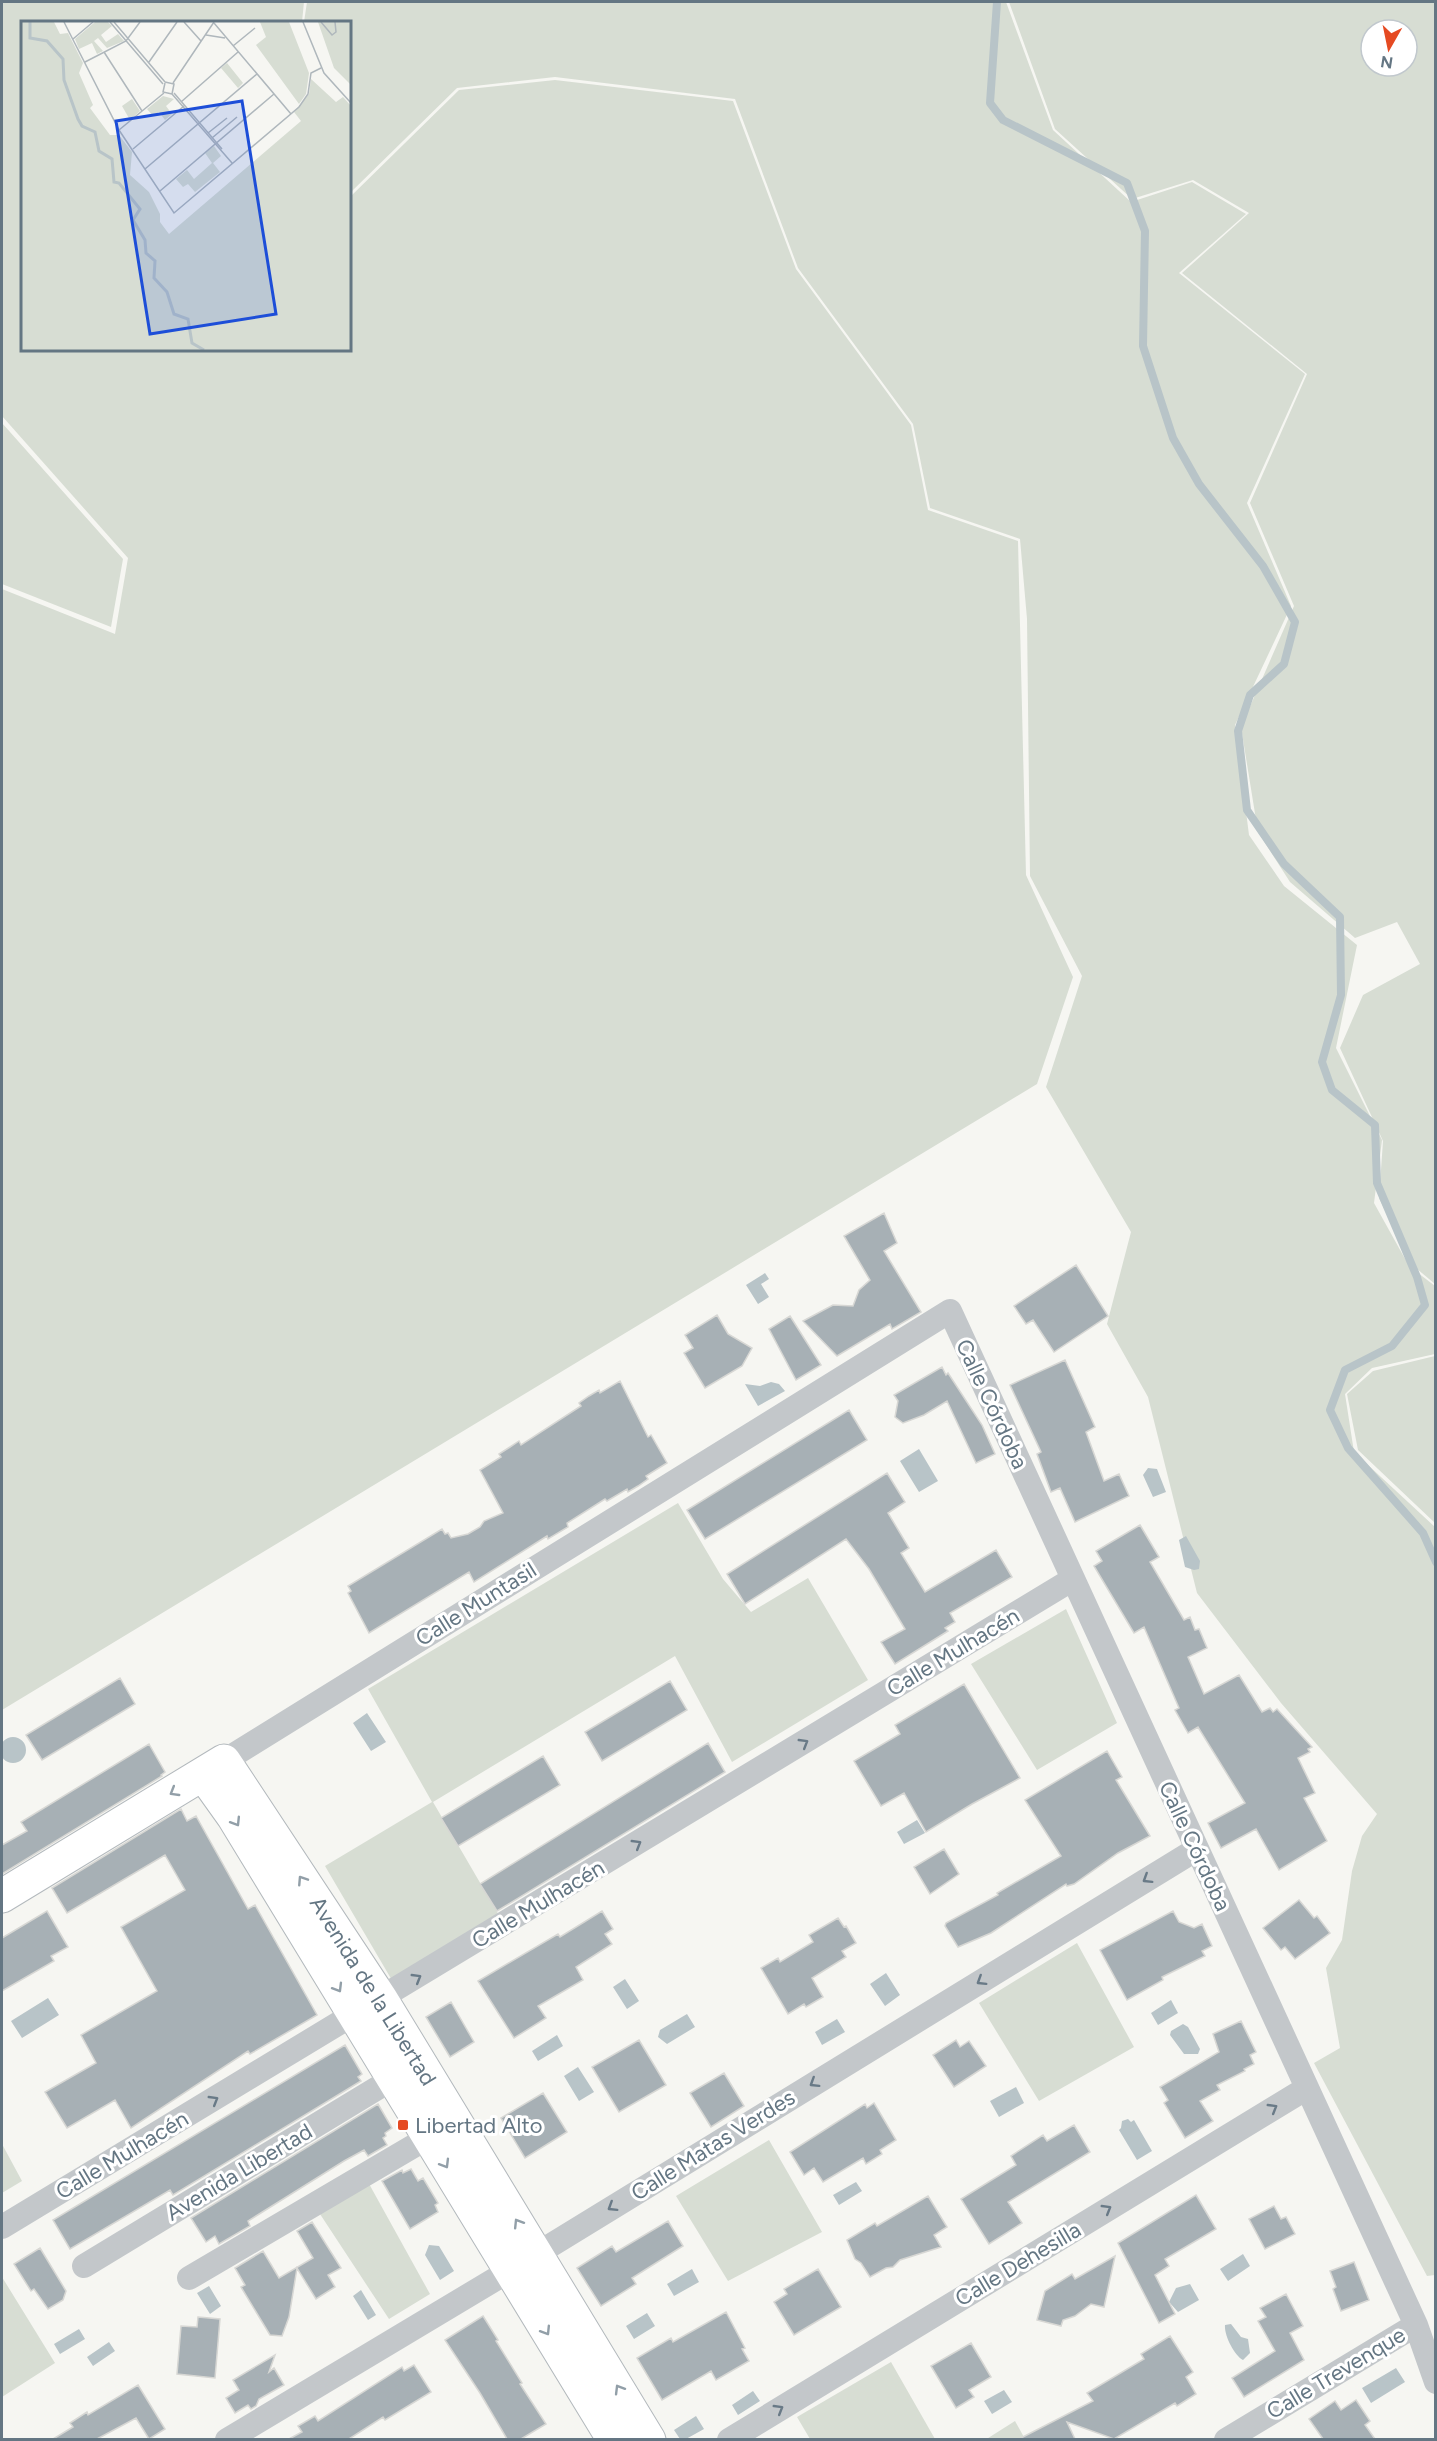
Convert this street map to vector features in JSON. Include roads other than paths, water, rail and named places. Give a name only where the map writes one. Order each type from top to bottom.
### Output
[{"type":"street","name":"Calle Córdoba","points":[[950,1311],[1416,2325],[1436,2382]]},
{"type":"street","name":"Calle Muntasil","points":[[2,1896],[950,1311]]},
{"type":"street","name":"Calle Mulhacén","points":[[2,2228],[1073,1579]]},
{"type":"street","name":"Avenida de la Libertad","points":[[214,1767],[367,2008],[537,2253],[649,2439]]},
{"type":"street","name":"Calle Matas Verdes","points":[[228,2439],[509,2271],[1197,1848]]},
{"type":"street","name":"Avenida de la Libertad","points":[[367,2008],[394,2078],[509,2271],[614,2439]]},
{"type":"street","name":"Avenida Libertad","points":[[84,2266],[394,2078]]},
{"type":"street","name":"Calle Dehesilla","points":[[729,2439],[1306,2088]]},
{"type":"street","points":[[189,2278],[429,2137]]},
{"type":"street","name":"Calle Trevenque","points":[[1226,2439],[1416,2325]]},
{"type":"waterway","points":[[997,2],[990,103],[1003,120],[1127,183],[1145,231],[1143,346],[1173,438],[1199,484],[1263,566],[1295,622],[1284,664],[1250,695],[1238,731],[1247,810],[1284,864],[1340,917],[1341,995],[1322,1062],[1332,1090],[1375,1125],[1377,1183],[1417,1277],[1425,1305],[1392,1346],[1345,1370],[1330,1410],[1348,1448],[1423,1533],[1436,1562]]},
{"type":"place","name":"Libertad Alto","points":[[403,2125]]}]
